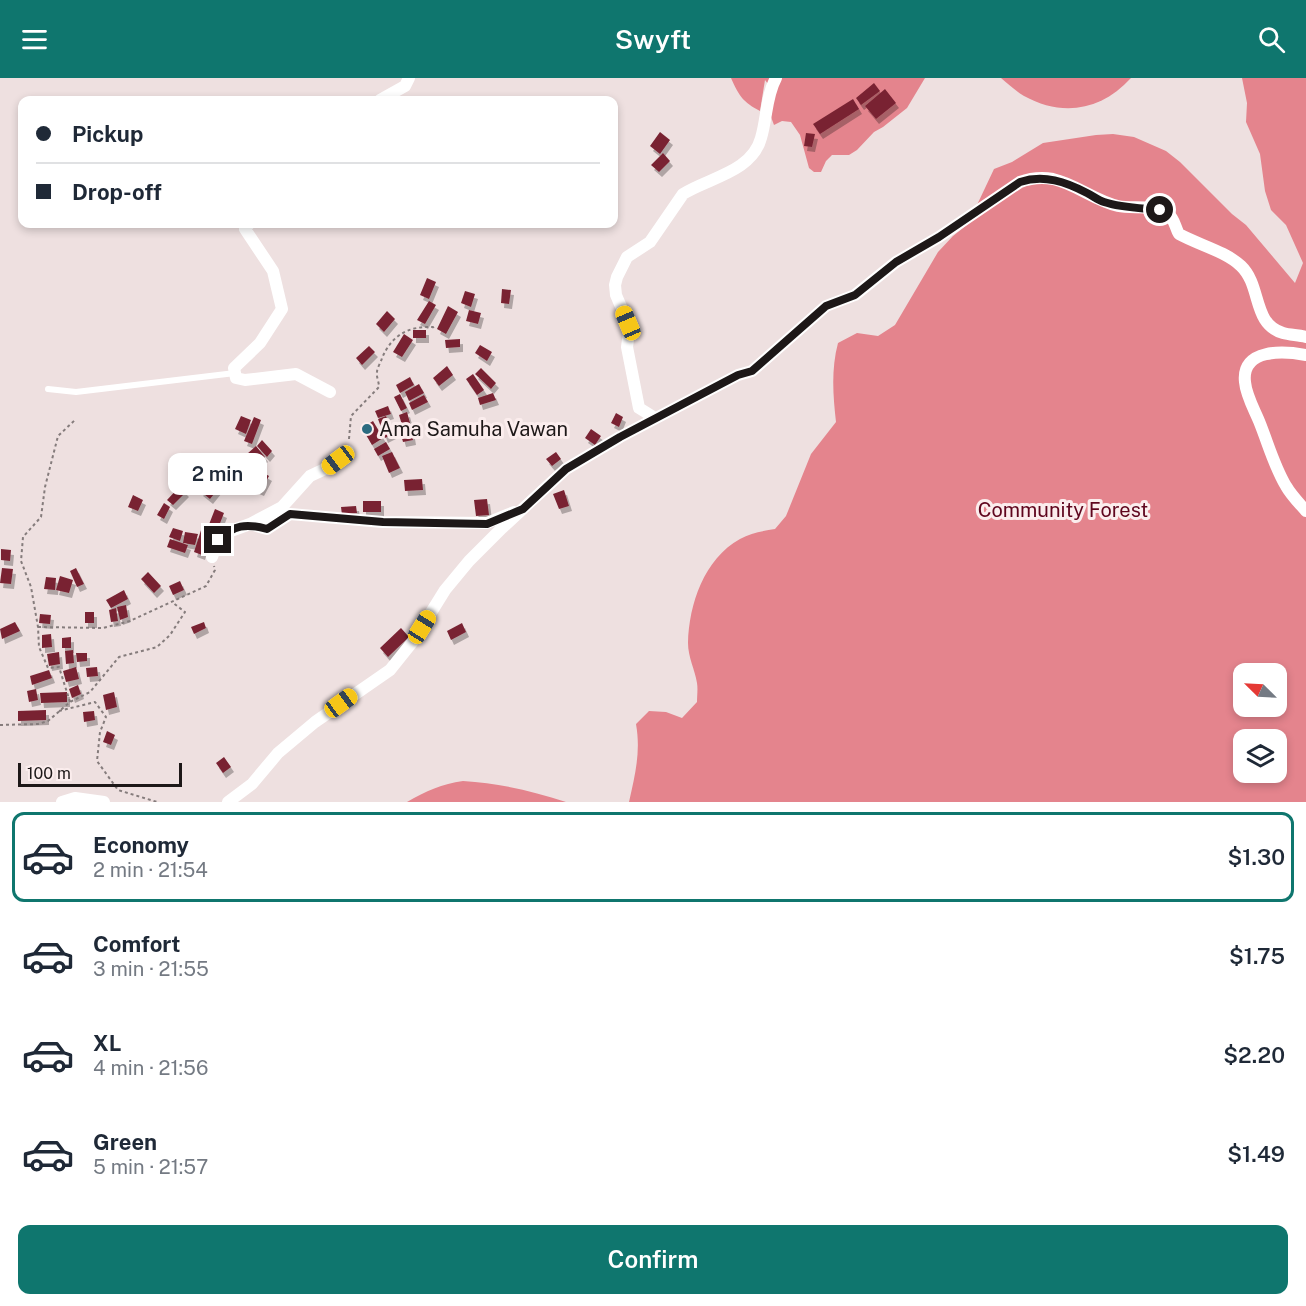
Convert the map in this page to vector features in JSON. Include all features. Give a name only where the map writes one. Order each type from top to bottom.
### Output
[{"type":"street","points":[[387,96],[405,86],[409,78]]},
{"type":"street","points":[[655,418],[639,408],[627,347],[628,323],[616,295],[617,277],[627,257],[650,242],[683,194],[720,178],[756,150],[761,138],[770,89],[776,78]]},
{"type":"street","points":[[228,802],[252,784],[278,753],[308,728],[390,670],[414,640],[446,590],[469,561],[566,469],[655,418],[752,371],[826,306],[855,295],[896,262],[939,237],[1020,182],[1032,178],[1053,179],[1103,202],[1160,210],[1168,214],[1174,221],[1179,234],[1226,256],[1249,275],[1262,317],[1268,325],[1284,334],[1306,337]]},
{"type":"street","points":[[245,228],[273,271],[282,309],[260,344],[234,368],[236,378],[245,380],[296,374],[330,393]]},
{"type":"street","points":[[1306,355],[1279,352],[1256,357],[1250,362],[1245,375],[1245,383],[1253,408],[1281,477],[1306,511]]},
{"type":"street","points":[[212,557],[218,540],[228,531],[250,524],[282,507],[310,476],[327,468],[348,451]]},
{"type":"street","points":[[250,524],[267,529],[290,514],[383,522],[487,524],[523,509]]},
{"type":"street","points":[[62,802],[75,798],[104,802]]},
{"type":"lane","points":[[48,389],[76,392],[235,373]]},
{"type":"path","points":[[348,451],[351,416],[379,387],[377,372],[392,342],[403,332],[411,329],[420,327],[433,327],[434,329]]},
{"type":"path","points":[[70,702],[59,668],[48,668],[39,647],[31,587],[21,561],[23,537],[41,517],[45,487],[58,436],[76,419]]},
{"type":"path","points":[[38,627],[103,628],[130,621],[206,586],[214,570],[212,557]]},
{"type":"path","points":[[0,725],[38,724],[48,720],[70,702],[90,692],[119,657],[157,647],[170,635],[185,612],[172,603]]},
{"type":"path","points":[[56,712],[95,702],[106,717],[100,732],[97,761],[118,790],[156,802]]},
{"type":"green space","points":[[731,78],[925,78],[907,108],[874,132],[857,150],[849,155],[832,155],[821,172],[814,172],[809,168],[800,135],[791,122],[782,121],[774,125],[771,117],[774,92],[765,80],[760,111],[742,98]]},
{"type":"green space","points":[[1001,78],[1131,78],[1107,98],[1094,104],[1067,108],[1038,103],[1021,94]]},
{"type":"green space","name":"Community Forest","points":[[1242,78],[1306,78],[1306,802],[629,802],[638,754],[636,724],[649,711],[666,712],[682,718],[697,702],[697,683],[688,648],[689,628],[695,598],[708,570],[727,548],[740,539],[775,529],[786,516],[811,454],[836,422],[833,392],[838,343],[857,333],[878,336],[895,325],[938,252],[968,224],[994,169],[1012,162],[1043,143],[1096,135],[1113,134],[1134,137],[1166,151],[1180,162],[1246,225],[1295,283],[1303,263],[1286,225],[1271,210],[1265,191],[1260,154],[1246,122],[1247,103]]},
{"type":"green space","points":[[463,781],[515,788],[566,802],[407,802],[434,788]]},
{"type":"building","points":[[874,83],[880,91],[861,105],[856,98]]},
{"type":"building","points":[[885,89],[896,103],[876,119],[865,106]]},
{"type":"building","points":[[853,99],[859,109],[820,134],[813,124]]},
{"type":"building","points":[[660,132],[670,140],[660,154],[650,146]]},
{"type":"building","points":[[806,133],[815,134],[812,147],[804,146]]},
{"type":"building","points":[[663,153],[670,161],[659,172],[651,165]]},
{"type":"building","points":[[427,278],[436,282],[429,299],[420,295]]},
{"type":"building","points":[[502,289],[511,290],[509,304],[501,303]]},
{"type":"building","points":[[465,291],[475,294],[471,307],[461,303]]},
{"type":"building","points":[[429,301],[436,305],[425,324],[417,320]]},
{"type":"building","points":[[448,306],[458,312],[446,334],[437,329]]},
{"type":"building","points":[[469,310],[481,313],[478,324],[466,321]]},
{"type":"building","points":[[387,311],[395,319],[384,332],[376,324]]},
{"type":"building","points":[[413,330],[426,330],[426,338],[413,338]]},
{"type":"building","points":[[404,334],[413,340],[402,357],[393,352]]},
{"type":"building","points":[[460,339],[460,347],[446,348],[445,340]]},
{"type":"building","points":[[480,345],[492,352],[487,361],[475,353]]},
{"type":"building","points":[[369,346],[375,352],[362,365],[356,358]]},
{"type":"building","points":[[447,366],[453,375],[439,386],[433,378]]},
{"type":"building","points":[[481,368],[496,383],[491,389],[475,374]]},
{"type":"building","points":[[473,374],[484,390],[477,395],[466,379]]},
{"type":"building","points":[[410,377],[414,385],[400,393],[396,385]]},
{"type":"building","points":[[419,384],[424,393],[409,401],[405,392]]},
{"type":"building","points":[[493,393],[496,400],[480,405],[478,398]]},
{"type":"building","points":[[400,394],[407,408],[401,411],[394,397]]},
{"type":"building","points":[[424,395],[428,402],[412,410],[409,403]]},
{"type":"building","points":[[388,406],[391,414],[378,418],[375,411]]},
{"type":"building","points":[[407,412],[410,423],[402,425],[399,415]]},
{"type":"building","points":[[616,413],[623,417],[619,427],[611,423]]},
{"type":"building","points":[[241,416],[251,420],[246,434],[235,429]]},
{"type":"building","points":[[386,416],[393,434],[385,438],[378,419]]},
{"type":"building","points":[[254,417],[261,420],[252,444],[244,441]]},
{"type":"building","points":[[373,421],[383,438],[372,445],[362,428]]},
{"type":"building","points":[[411,428],[413,440],[403,442],[400,431]]},
{"type":"building","points":[[591,429],[601,436],[595,445],[585,438]]},
{"type":"building","points":[[262,440],[272,451],[267,457],[257,446]]},
{"type":"building","points":[[386,442],[390,449],[378,456],[374,449]]},
{"type":"building","points":[[256,446],[265,457],[256,465],[247,454]]},
{"type":"building","points":[[392,452],[400,468],[389,473],[382,456]]},
{"type":"building","points":[[556,452],[561,459],[552,466],[546,459]]},
{"type":"building","points":[[202,457],[206,467],[192,476],[187,464]]},
{"type":"building","points":[[253,465],[260,468],[251,487],[244,484]]},
{"type":"building","points":[[262,472],[269,476],[261,491],[254,488]]},
{"type":"building","points":[[214,475],[223,483],[210,499],[200,491]]},
{"type":"building","points":[[422,479],[423,490],[405,491],[404,480]]},
{"type":"building","points":[[180,486],[186,492],[173,505],[167,500]]},
{"type":"building","points":[[564,490],[569,506],[559,509],[553,494]]},
{"type":"building","points":[[133,495],[143,500],[138,511],[128,507]]},
{"type":"building","points":[[487,499],[489,515],[476,516],[474,500]]},
{"type":"building","points":[[363,501],[381,501],[381,512],[363,512]]},
{"type":"building","points":[[164,503],[170,507],[164,519],[157,515]]},
{"type":"building","points":[[356,506],[357,513],[342,515],[341,507]]},
{"type":"building","points":[[215,509],[224,513],[217,531],[208,527]]},
{"type":"building","points":[[202,527],[209,530],[202,555],[194,552]]},
{"type":"building","points":[[173,528],[183,531],[180,541],[169,537]]},
{"type":"building","points":[[185,532],[198,534],[195,545],[183,543]]},
{"type":"building","points":[[170,539],[188,545],[185,553],[167,547]]},
{"type":"building","points":[[1,549],[11,550],[10,561],[1,560]]},
{"type":"building","points":[[2,568],[13,569],[11,584],[0,583]]},
{"type":"building","points":[[76,568],[84,584],[77,587],[70,571]]},
{"type":"building","points":[[148,572],[161,586],[154,593],[141,579]]},
{"type":"building","points":[[60,576],[73,580],[69,593],[56,590]]},
{"type":"building","points":[[46,577],[56,578],[55,590],[44,589]]},
{"type":"building","points":[[180,581],[184,590],[173,595],[169,586]]},
{"type":"building","points":[[124,590],[128,599],[111,608],[106,600]]},
{"type":"building","points":[[126,605],[128,617],[120,620],[117,607]]},
{"type":"building","points":[[116,608],[118,621],[111,622],[109,610]]},
{"type":"building","points":[[85,612],[94,612],[94,623],[85,623]]},
{"type":"building","points":[[40,614],[51,615],[50,624],[39,623]]},
{"type":"building","points":[[15,622],[20,631],[2,639],[0,629]]},
{"type":"building","points":[[204,622],[206,628],[194,634],[191,627]]},
{"type":"building","points":[[462,623],[466,632],[451,640],[447,631]]},
{"type":"building","points":[[401,628],[409,637],[388,657],[380,648]]},
{"type":"building","points":[[51,634],[52,647],[42,648],[42,635]]},
{"type":"building","points":[[71,637],[71,648],[62,648],[62,638]]},
{"type":"building","points":[[73,650],[74,663],[66,664],[65,651]]},
{"type":"building","points":[[59,652],[60,664],[49,666],[47,654]]},
{"type":"building","points":[[76,653],[87,653],[87,661],[77,662]]},
{"type":"building","points":[[76,667],[79,679],[66,682],[63,671]]},
{"type":"building","points":[[97,667],[98,676],[87,677],[86,668]]},
{"type":"building","points":[[49,670],[52,678],[32,685],[30,676]]},
{"type":"building","points":[[78,685],[81,694],[72,698],[69,689]]},
{"type":"building","points":[[36,689],[38,700],[29,702],[27,691]]},
{"type":"building","points":[[67,692],[67,702],[41,703],[40,693]]},
{"type":"building","points":[[114,692],[117,707],[106,710],[103,695]]},
{"type":"building","points":[[46,710],[46,720],[18,721],[18,711]]},
{"type":"building","points":[[94,711],[95,720],[84,722],[83,712]]},
{"type":"building","points":[[107,731],[115,735],[111,745],[103,742]]},
{"type":"building","points":[[224,757],[231,767],[223,773],[216,763]]},
{"type":"place","name":"Ama Samuha Vawan","points":[[367,429]]},
{"type":"route","points":[[218,540],[228,531],[250,524],[267,529],[290,514],[383,522],[487,524],[523,509],[566,469],[620,437],[738,375],[752,371],[826,306],[855,295],[896,262],[939,237],[1020,182],[1032,178],[1053,179],[1103,202],[1160,210]]}]
